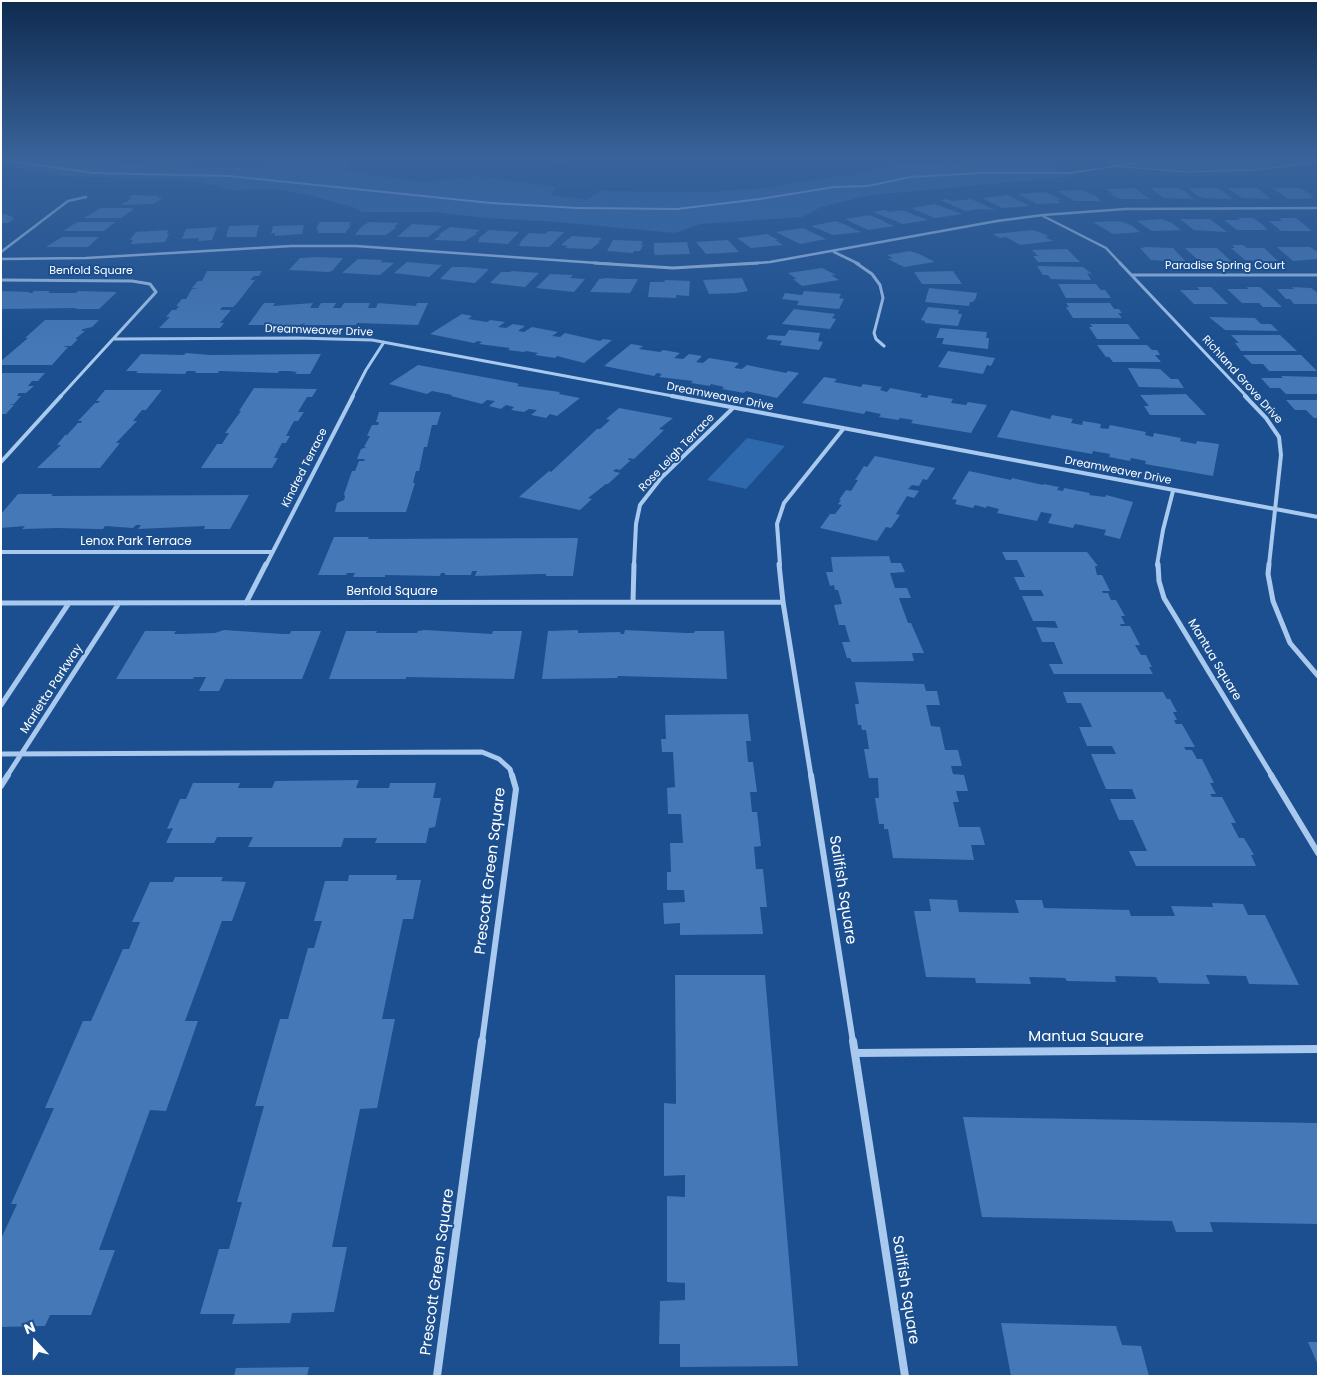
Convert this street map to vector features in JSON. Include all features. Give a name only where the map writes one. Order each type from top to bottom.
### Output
[{"type":"street","points":[[1,252],[40,222]]},
{"type":"street","points":[[1,259],[86,258],[291,246],[356,246],[673,268],[737,265],[834,252],[990,222]]},
{"type":"street","name":"Richland Grove Drive","points":[[1055,222],[1106,248],[1266,418],[1279,437],[1281,455],[1268,574],[1273,601],[1290,643],[1318,676]]},
{"type":"street","points":[[834,252],[858,264],[872,274],[880,285],[883,298],[874,332],[876,339],[884,346]]},
{"type":"street","name":"Paradise Spring Court","points":[[1132,275],[1318,275]]},
{"type":"street","name":"Benfold Square","points":[[1,280],[132,281],[154,287],[156,292],[1,462]]},
{"type":"street","name":"Dreamweaver Drive","points":[[114,339],[342,338],[384,342],[1318,517]]},
{"type":"street","name":"Kindred Terrace","points":[[246,603],[366,370],[384,342]]},
{"type":"street","name":"Rose Leigh Terrace","points":[[633,602],[636,524],[640,505],[661,478],[733,408]]},
{"type":"street","name":"Sailfish Square","points":[[844,428],[784,503],[777,524],[777,538],[783,602],[905,1376]]},
{"type":"street","name":"Mantua Square","points":[[1173,491],[1163,530],[1157,567],[1164,598],[1318,853]]},
{"type":"street","name":"Lenox Park Terrace","points":[[1,552],[271,552]]},
{"type":"street","name":"Benfold Square","points":[[1,603],[783,602]]},
{"type":"street","points":[[1,705],[69,603]]},
{"type":"street","name":"Marietta Parkway","points":[[1,786],[119,603]]},
{"type":"street","name":"Prescott Green Square","points":[[1,754],[482,752],[498,759],[510,769],[516,789],[437,1376]]},
{"type":"street","name":"Mantua Square","points":[[855,1052],[1318,1049]]},
{"type":"shaded area","points":[[560,222],[725,222],[700,224],[675,233]]},
{"type":"shaded area","points":[[747,438],[785,446],[746,489],[707,480]]},
{"type":"building","points":[[77,222],[115,222],[104,231],[63,231]]},
{"type":"building","points":[[320,222],[351,222],[345,233],[318,233],[319,231],[316,231],[318,229],[316,229]]},
{"type":"building","points":[[369,222],[398,223],[394,227],[397,227],[386,235],[355,235],[362,226]]},
{"type":"building","points":[[839,222],[861,232],[833,235],[811,226]]},
{"type":"building","points":[[852,222],[885,222],[894,226],[868,230]]},
{"type":"building","points":[[1093,222],[1123,222],[1131,225],[1140,232],[1113,234]]},
{"type":"building","points":[[1139,222],[1170,222],[1181,230],[1152,231]]},
{"type":"building","points":[[1184,222],[1214,222],[1227,232],[1194,230]]},
{"type":"building","points":[[1227,222],[1259,222],[1268,230],[1237,230]]},
{"type":"building","points":[[1271,222],[1301,222],[1312,231],[1281,231]]},
{"type":"building","points":[[412,224],[442,226],[428,237],[397,237]]},
{"type":"building","points":[[259,225],[256,237],[226,237],[229,226]]},
{"type":"building","points":[[304,225],[302,234],[275,236],[275,233],[271,234],[273,226]]},
{"type":"building","points":[[217,227],[212,240],[198,241],[199,238],[182,239],[186,229]]},
{"type":"building","points":[[450,227],[480,230],[465,241],[434,240]]},
{"type":"building","points":[[803,228],[826,239],[800,244],[776,232]]},
{"type":"building","points":[[168,230],[167,234],[169,234],[165,242],[131,244],[133,240],[130,240],[136,232]]},
{"type":"building","points":[[489,230],[519,232],[508,244],[478,242],[480,237]]},
{"type":"building","points":[[1034,230],[1049,236],[1045,237],[1053,241],[1020,245],[1006,237],[1000,238],[993,234]]},
{"type":"building","points":[[549,231],[564,232],[549,247],[519,246],[529,233],[545,234]]},
{"type":"building","points":[[767,234],[783,245],[751,248],[737,238]]},
{"type":"building","points":[[572,236],[602,238],[591,249],[565,248],[568,246],[561,245]]},
{"type":"building","points":[[62,237],[99,237],[88,247],[46,247]]},
{"type":"building","points":[[613,240],[643,241],[641,245],[643,245],[640,251],[634,251],[633,253],[607,251]]},
{"type":"building","points":[[728,240],[739,252],[706,254],[696,242]]},
{"type":"building","points":[[687,242],[690,254],[655,255],[654,243]]},
{"type":"building","points":[[1232,245],[1243,245],[1247,248],[1264,248],[1279,262],[1245,260],[1231,248],[1235,248]]},
{"type":"building","points":[[1277,247],[1310,247],[1318,252],[1318,259],[1293,261]]},
{"type":"building","points":[[1140,248],[1173,248],[1186,262],[1151,260]]},
{"type":"building","points":[[1185,248],[1217,248],[1232,262],[1199,261]]},
{"type":"building","points":[[1067,249],[1080,262],[1038,262],[1033,256],[1038,256],[1032,250]]},
{"type":"building","points":[[910,251],[935,262],[904,267],[888,259],[893,258],[887,255]]},
{"type":"building","points":[[300,258],[343,258],[329,272],[289,270]]},
{"type":"building","points":[[358,259],[383,260],[380,262],[394,263],[380,275],[342,273]]},
{"type":"building","points":[[407,262],[442,265],[429,277],[394,273]]},
{"type":"building","points":[[1037,266],[1083,267],[1092,274],[1087,273],[1091,280],[1051,279],[1048,275],[1043,275]]},
{"type":"building","points":[[452,267],[489,269],[475,283],[440,279]]},
{"type":"building","points":[[822,268],[836,275],[831,275],[839,280],[802,286],[793,279],[797,279],[788,273]]},
{"type":"building","points":[[207,271],[262,271],[259,276],[254,276],[250,280],[255,280],[233,307],[222,307],[220,310],[231,310],[220,323],[224,323],[220,328],[159,328],[170,317],[166,317],[172,310],[176,310],[179,306],[176,306],[182,299],[186,299],[192,289],[198,289],[192,288],[198,281],[202,281]]},
{"type":"building","points":[[953,271],[962,284],[922,284],[914,272]]},
{"type":"building","points":[[501,272],[539,273],[525,287],[490,283]]},
{"type":"building","points":[[550,274],[573,275],[570,278],[585,279],[574,292],[536,288]]},
{"type":"building","points":[[742,278],[748,291],[737,293],[709,294],[703,280]]},
{"type":"building","points":[[599,279],[638,279],[630,293],[590,292]]},
{"type":"building","points":[[665,280],[690,281],[689,296],[676,295],[676,298],[648,297],[650,282],[664,282]]},
{"type":"building","points":[[1058,284],[1096,284],[1101,290],[1105,290],[1111,298],[1066,298]]},
{"type":"building","points":[[1197,287],[1211,287],[1228,304],[1194,304],[1180,290],[1200,290]]},
{"type":"building","points":[[1247,287],[1260,287],[1282,307],[1263,307],[1259,303],[1242,303],[1227,289],[1248,289]]},
{"type":"building","points":[[1292,287],[1311,288],[1318,293],[1318,304],[1294,304],[1290,299],[1286,299],[1277,289],[1294,289]]},
{"type":"building","points":[[929,288],[977,293],[976,298],[973,302],[970,302],[969,306],[925,302]]},
{"type":"building","points":[[1,291],[29,293],[34,291],[50,291],[48,293],[76,293],[78,291],[117,292],[99,309],[1,309]]},
{"type":"building","points":[[804,291],[841,294],[839,298],[844,299],[839,309],[797,305],[799,301],[782,299],[785,293],[802,295]]},
{"type":"building","points":[[264,303],[275,303],[273,306],[313,303],[310,308],[318,308],[321,303],[336,303],[333,308],[341,308],[344,303],[370,303],[368,308],[376,308],[378,303],[416,306],[417,303],[428,303],[418,325],[357,323],[356,325],[303,325],[305,323],[299,325],[248,325]]},
{"type":"building","points":[[1066,303],[1110,303],[1114,309],[1119,309],[1122,313],[1118,313],[1122,318],[1073,318],[1066,307],[1069,307]]},
{"type":"building","points":[[928,307],[959,310],[958,314],[962,314],[958,326],[925,323],[925,321],[921,320]]},
{"type":"building","points":[[794,309],[835,314],[832,318],[836,319],[830,329],[782,324]]},
{"type":"building","points":[[462,314],[472,316],[468,319],[505,322],[498,327],[506,328],[513,324],[525,326],[518,331],[524,332],[532,327],[558,332],[552,336],[560,337],[565,333],[600,341],[603,339],[612,340],[584,363],[557,356],[555,358],[535,355],[538,353],[508,350],[510,348],[479,344],[482,342],[478,341],[474,343],[430,334]]},
{"type":"building","points":[[1209,317],[1255,318],[1261,324],[1271,324],[1278,331],[1225,330]]},
{"type":"building","points":[[45,320],[99,320],[92,327],[83,329],[81,331],[85,331],[75,339],[78,339],[71,346],[65,346],[68,347],[52,365],[1,365],[1,361],[28,338],[25,338]]},
{"type":"building","points":[[1090,324],[1128,324],[1140,339],[1097,339],[1089,327],[1093,327]]},
{"type":"building","points":[[940,328],[987,332],[986,338],[989,338],[988,349],[942,344],[944,338],[936,338]]},
{"type":"building","points":[[789,330],[820,333],[818,341],[823,342],[819,350],[780,345],[782,341],[766,339],[769,335],[785,336]]},
{"type":"building","points":[[1231,335],[1280,335],[1297,351],[1241,351],[1235,343],[1239,343]]},
{"type":"building","points":[[631,344],[643,346],[639,349],[680,353],[674,358],[683,359],[689,354],[702,356],[696,362],[703,363],[709,358],[739,363],[734,368],[742,369],[747,365],[786,373],[788,371],[799,373],[777,398],[746,391],[744,393],[722,389],[724,387],[711,384],[710,386],[691,383],[693,381],[659,377],[662,374],[657,373],[654,376],[604,366]]},
{"type":"building","points":[[1097,345],[1147,345],[1152,350],[1157,350],[1160,355],[1155,355],[1161,362],[1113,362],[1109,357],[1106,357]]},
{"type":"building","points":[[948,351],[995,358],[991,366],[987,365],[983,374],[938,367]]},
{"type":"building","points":[[186,353],[210,355],[321,354],[310,374],[295,374],[297,372],[289,371],[279,371],[278,373],[219,371],[218,373],[195,373],[196,371],[187,371],[185,374],[126,371],[141,354],[184,355]]},
{"type":"building","points":[[1243,355],[1301,355],[1317,371],[1269,371],[1263,364],[1252,364]]},
{"type":"building","points":[[418,365],[516,383],[519,384],[517,386],[560,392],[559,394],[580,398],[557,416],[550,414],[546,418],[531,415],[537,410],[529,409],[524,412],[511,410],[514,407],[506,405],[501,409],[489,406],[495,401],[487,400],[482,404],[452,395],[432,391],[427,394],[389,384]]},
{"type":"building","points":[[1128,368],[1160,369],[1171,379],[1178,379],[1184,388],[1139,387]]},
{"type":"building","points":[[1,373],[45,373],[38,381],[32,381],[28,386],[34,386],[26,393],[19,393],[17,396],[21,396],[14,404],[9,405],[14,405],[6,414],[1,414]]},
{"type":"building","points":[[1281,376],[1318,377],[1318,394],[1286,394],[1280,388],[1270,388],[1261,378],[1283,378]]},
{"type":"building","points":[[824,377],[837,379],[834,382],[861,387],[863,384],[882,387],[880,390],[887,392],[890,388],[922,394],[920,397],[927,398],[929,395],[953,399],[951,403],[966,405],[968,402],[987,405],[971,433],[911,423],[913,420],[879,417],[881,414],[866,411],[864,414],[802,403]]},
{"type":"building","points":[[254,388],[317,389],[312,397],[307,397],[298,412],[304,412],[298,421],[294,421],[286,436],[290,436],[286,443],[282,443],[274,458],[278,458],[272,468],[201,468],[217,444],[222,444],[229,433],[225,433],[241,411],[239,411]]},
{"type":"building","points":[[105,390],[162,390],[146,410],[142,410],[133,421],[137,421],[116,443],[120,443],[100,468],[37,468],[61,445],[57,445],[65,435],[78,423],[81,423],[82,421],[78,421],[95,403],[100,401],[96,401]]},
{"type":"building","points":[[1186,394],[1206,415],[1150,415],[1144,406],[1149,406],[1140,395]]},
{"type":"building","points":[[1286,400],[1318,400],[1318,418],[1314,418],[1306,410],[1295,410]]},
{"type":"building","points":[[619,408],[673,418],[659,429],[664,430],[634,459],[629,458],[628,460],[631,460],[620,470],[616,469],[613,471],[620,473],[588,498],[592,499],[580,510],[519,497],[549,471],[551,472],[597,429],[600,429],[610,420],[606,419]]},
{"type":"building","points":[[1011,410],[1050,419],[1052,415],[1073,419],[1071,423],[1082,425],[1083,421],[1101,424],[1100,428],[1108,429],[1110,425],[1146,432],[1145,435],[1153,437],[1154,433],[1181,438],[1180,441],[1196,444],[1197,441],[1219,444],[1213,476],[1145,464],[1146,461],[1131,458],[1130,461],[1109,457],[1110,454],[1093,451],[1092,454],[997,437]]},
{"type":"building","points":[[379,412],[441,412],[437,425],[432,425],[427,447],[424,447],[419,471],[416,471],[413,483],[415,483],[406,512],[335,512],[337,503],[344,500],[344,494],[352,471],[355,471],[359,461],[364,461],[365,459],[357,459],[361,449],[367,447],[364,447],[370,436],[367,436],[372,425],[378,425],[379,422],[376,422]]},
{"type":"building","points":[[875,456],[935,468],[927,480],[923,479],[919,486],[912,485],[908,489],[919,491],[914,498],[907,496],[896,514],[900,515],[891,528],[886,527],[877,541],[820,528],[830,514],[835,514],[842,505],[838,504],[841,500],[839,500],[846,490],[851,491],[858,480],[855,480],[864,466],[867,467]]},
{"type":"building","points":[[969,471],[1011,480],[1012,478],[1059,487],[1057,490],[1063,491],[1064,488],[1090,493],[1089,495],[1105,497],[1106,495],[1133,502],[1120,539],[1104,535],[1106,530],[1075,524],[1073,528],[1048,523],[1052,514],[1041,512],[1037,521],[997,513],[999,509],[987,506],[986,508],[975,505],[973,508],[955,504],[957,500],[952,499]]},
{"type":"building","points":[[18,494],[53,494],[51,496],[249,495],[230,529],[204,529],[205,526],[138,529],[141,525],[136,525],[133,528],[105,526],[103,529],[22,529],[25,526],[1,528],[1,514]]},
{"type":"building","points":[[334,537],[369,537],[368,539],[578,538],[573,576],[546,576],[546,574],[538,574],[475,576],[477,571],[472,571],[471,575],[445,575],[445,573],[441,573],[440,576],[385,575],[385,577],[353,577],[355,573],[347,573],[346,575],[318,575]]},
{"type":"building","points":[[1002,552],[1087,552],[1098,566],[1095,566],[1097,575],[1102,575],[1110,591],[1102,591],[1103,593],[1108,593],[1111,600],[1116,600],[1125,616],[1121,616],[1125,624],[1120,624],[1121,626],[1130,626],[1140,645],[1135,645],[1141,655],[1146,655],[1153,674],[1054,674],[1049,664],[1063,664],[1054,642],[1042,642],[1036,627],[1058,628],[1055,621],[1033,621],[1022,596],[1044,596],[1041,590],[1020,590],[1014,577],[1025,577],[1017,560],[1006,560]]},
{"type":"building","points":[[889,556],[891,563],[901,563],[905,572],[890,573],[895,588],[907,588],[911,598],[899,598],[908,623],[911,623],[924,653],[912,653],[914,661],[852,662],[850,658],[847,658],[842,642],[850,642],[845,625],[839,625],[834,605],[842,604],[838,590],[835,590],[834,585],[830,586],[826,572],[833,572],[831,557]]},
{"type":"building","points":[[224,630],[282,634],[290,634],[291,631],[321,631],[302,679],[225,679],[219,691],[199,691],[206,677],[194,677],[193,679],[116,679],[145,631],[176,631],[174,634],[183,634],[215,633]]},
{"type":"building","points":[[578,630],[578,633],[620,632],[621,634],[624,634],[625,630],[686,633],[694,633],[695,631],[724,631],[727,679],[618,676],[617,678],[542,679],[548,631]]},
{"type":"building","points":[[346,631],[417,633],[418,631],[492,634],[493,631],[522,631],[514,679],[406,677],[406,679],[329,679]]},
{"type":"building","points":[[855,682],[924,684],[926,691],[937,691],[940,705],[926,705],[931,726],[940,727],[945,750],[958,750],[962,766],[951,766],[953,774],[964,775],[968,791],[956,791],[959,802],[953,802],[959,827],[980,827],[985,845],[971,845],[974,860],[893,858],[888,829],[884,829],[884,824],[879,824],[875,798],[879,798],[878,778],[869,778],[864,749],[869,749],[866,730],[862,730],[861,725],[858,725],[855,704],[859,704]]},
{"type":"building","points":[[1063,692],[1163,692],[1167,699],[1170,699],[1177,712],[1173,712],[1177,720],[1174,720],[1176,724],[1182,724],[1195,747],[1184,747],[1186,750],[1192,750],[1197,759],[1202,759],[1214,783],[1210,783],[1216,794],[1210,794],[1212,797],[1222,797],[1236,823],[1231,823],[1239,838],[1244,838],[1254,855],[1251,855],[1256,866],[1136,866],[1129,851],[1147,851],[1133,820],[1119,820],[1110,799],[1136,799],[1132,789],[1106,789],[1091,754],[1116,754],[1112,746],[1087,746],[1079,727],[1092,727],[1081,703],[1067,703]]},
{"type":"building","points":[[748,714],[751,741],[746,741],[748,762],[753,762],[757,792],[750,792],[752,812],[757,812],[761,846],[754,847],[756,869],[763,869],[767,907],[760,907],[763,934],[680,935],[680,923],[664,924],[663,903],[685,902],[684,890],[667,890],[667,872],[671,872],[670,843],[683,843],[681,814],[668,814],[667,788],[675,787],[673,752],[662,752],[661,739],[666,739],[665,715]]},
{"type":"building","points":[[359,780],[356,788],[389,788],[390,783],[436,783],[433,798],[441,798],[435,827],[429,828],[426,843],[375,843],[377,838],[344,838],[341,847],[248,847],[253,837],[217,837],[214,843],[166,843],[173,828],[167,829],[180,799],[186,799],[193,783],[240,783],[238,788],[272,788],[275,781]]},
{"type":"building","points":[[349,875],[397,875],[396,880],[421,880],[413,919],[403,919],[382,1019],[395,1019],[377,1108],[360,1109],[332,1247],[347,1247],[334,1312],[292,1313],[290,1323],[232,1324],[235,1314],[200,1314],[219,1249],[229,1249],[242,1202],[237,1202],[264,1106],[255,1106],[280,1019],[288,1019],[308,948],[314,948],[322,921],[314,921],[325,881],[348,881]]},
{"type":"building","points":[[175,877],[223,877],[221,881],[246,882],[232,921],[222,921],[185,1021],[198,1021],[166,1111],[150,1110],[99,1250],[115,1250],[91,1315],[50,1315],[45,1326],[1,1327],[1,1239],[17,1204],[11,1204],[54,1108],[45,1108],[83,1021],[91,1021],[123,949],[129,949],[140,922],[132,922],[150,882],[173,882]]},
{"type":"building","points":[[929,899],[957,900],[959,912],[1019,913],[1015,900],[1042,900],[1044,908],[1129,910],[1131,916],[1175,916],[1171,906],[1213,907],[1212,903],[1243,904],[1248,915],[1265,915],[1299,985],[1249,984],[1246,976],[1206,975],[1210,984],[1159,983],[1156,977],[1115,976],[1116,982],[1067,981],[1065,978],[1029,977],[1031,984],[976,983],[975,978],[926,977],[914,911],[931,911]]},
{"type":"building","points":[[675,975],[765,975],[798,1366],[680,1367],[680,1344],[659,1344],[660,1301],[685,1300],[685,1283],[667,1282],[667,1196],[685,1197],[685,1175],[664,1176],[664,1103],[676,1104]]},
{"type":"building","points":[[963,1117],[1318,1123],[1318,1224],[1210,1222],[1213,1232],[1176,1232],[1172,1221],[982,1217]]},
{"type":"building","points":[[1001,1323],[1116,1326],[1122,1345],[1141,1346],[1149,1376],[1011,1376]]},
{"type":"building","points":[[1308,1342],[1318,1342],[1318,1365]]},
{"type":"building","points":[[309,1367],[307,1376],[234,1376],[236,1368]]}]
